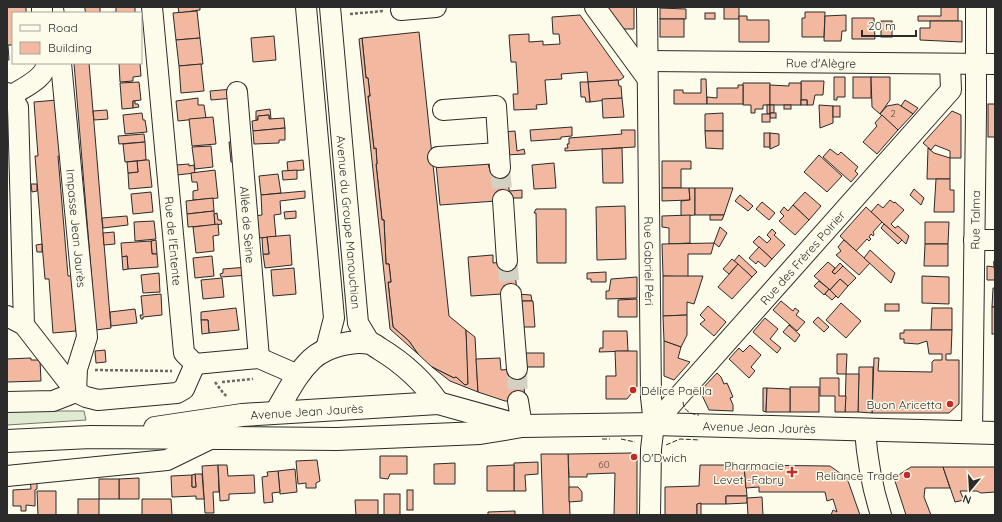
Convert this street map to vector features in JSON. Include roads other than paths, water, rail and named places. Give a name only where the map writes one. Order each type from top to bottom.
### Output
[{"type":"main road","points":[[295,437],[276,412],[298,375],[312,359],[326,349],[350,343],[370,343]]},
{"type":"main road","name":"Avenue du Groupe Manouchian","points":[[370,343],[399,360],[429,390],[438,403]]},
{"type":"main road","points":[[337,439],[360,428],[409,425],[429,414],[438,403]]},
{"type":"main road","name":"Avenue Jean Jaurès","points":[[91,437],[242,415],[438,403],[522,426]]},
{"type":"main road","name":"Avenue Jean Jaurès","points":[[7,441],[91,437],[210,439],[295,437],[337,439],[480,434],[522,426],[654,424],[995,434]]},
{"type":"street","name":"Rue de l'Entente","points":[[152,7],[184,353],[192,371]]},
{"type":"street","name":"Avenue du Groupe Manouchian","points":[[306,7],[334,318],[326,349]]},
{"type":"street","points":[[402,10],[436,7]]},
{"type":"street","points":[[595,7],[647,69]]},
{"type":"street","name":"Rue Gabriel Péri","points":[[647,7],[651,397],[654,424],[651,449],[650,515]]},
{"type":"street","name":"Rue Talma","points":[[972,433],[976,7]]},
{"type":"street","name":"Avenue du Groupe Manouchian","points":[[331,11],[358,322],[370,343]]},
{"type":"street","points":[[46,64],[46,68],[42,75],[9,95],[18,107],[16,321],[76,392],[86,397],[98,400],[178,393],[184,389],[192,371],[259,358],[298,375]]},
{"type":"street","name":"Impasse Jean Jaurès","points":[[62,64],[87,337],[77,369],[76,392]]},
{"type":"street","points":[[950,64],[951,90],[976,101]]},
{"type":"street","name":"Rue d'Alègre","points":[[647,69],[995,64]]},
{"type":"street","name":"Rue des Frères Poirier","points":[[654,424],[951,90]]},
{"type":"street","name":"Allée de Seine","points":[[237,92],[259,358]]},
{"type":"street","points":[[438,157],[500,160],[496,106],[443,110]]},
{"type":"street","points":[[503,200],[507,261]]},
{"type":"street","points":[[974,240],[995,240]]},
{"type":"street","points":[[511,294],[516,369]]},
{"type":"street","points":[[7,402],[54,401],[76,392]]},
{"type":"street","points":[[518,401],[522,426]]},
{"type":"street","points":[[865,430],[866,453],[871,480],[881,515]]},
{"type":"street","points":[[7,476],[167,460],[210,439]]},
{"type":"tunnel","points":[[500,168],[503,200]]},
{"type":"tunnel","points":[[507,261],[511,294]]},
{"type":"tunnel","points":[[517,369],[518,401]]},
{"type":"place","name":"Délice Paëlla","points":[[633,390]]},
{"type":"place","name":"Buon Aricetta","points":[[950,404]]},
{"type":"place","name":"O'Dwich","points":[[634,457]]},
{"type":"place","name":"Pharmacie Levet -Fabry","points":[[792,472]]},
{"type":"place","name":"Reliance Trade","points":[[907,475]]}]
